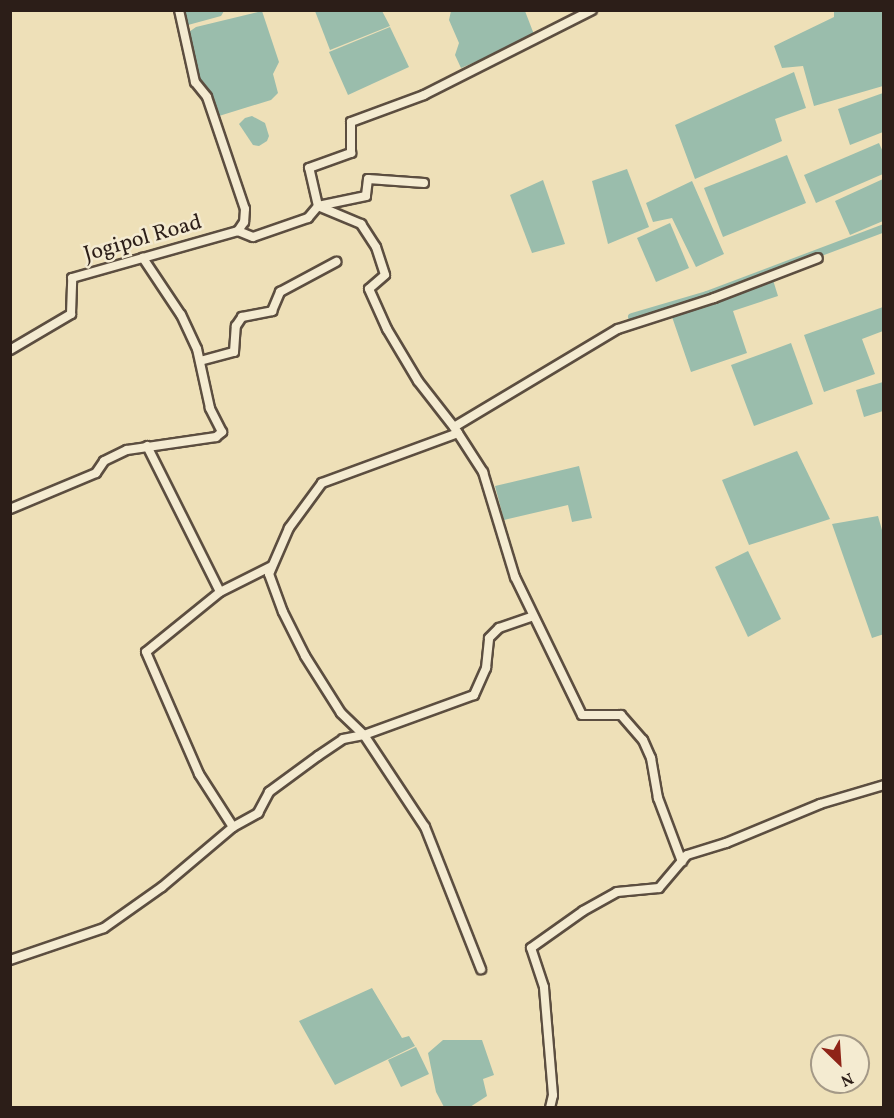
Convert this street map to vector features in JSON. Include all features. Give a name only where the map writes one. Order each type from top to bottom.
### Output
[{"type":"street","points":[[179,10],[195,82],[207,97],[246,209],[238,231]]},
{"type":"street","points":[[318,206],[309,168],[351,153],[351,122],[424,95],[592,10]]},
{"type":"street","points":[[318,206],[366,196],[368,179],[424,183]]},
{"type":"street","points":[[318,206],[361,224],[376,247],[385,275],[369,289],[387,329],[418,381],[456,430],[483,472],[515,577],[582,715],[621,715],[643,740],[651,758],[658,798],[682,862]]},
{"type":"street","name":"Jogipol Road","points":[[10,350],[70,314],[72,278],[238,231],[253,237],[309,218],[318,206]]},
{"type":"street","points":[[10,509],[96,472],[104,461],[127,450],[216,436],[222,432],[210,408],[200,361],[181,315],[143,258]]},
{"type":"street","points":[[480,969],[425,827],[364,735],[341,713],[305,656],[283,612],[269,574],[289,528],[322,483],[456,430],[618,329],[714,298],[818,258]]},
{"type":"street","points":[[200,361],[234,352],[236,326],[242,317],[272,311],[280,292],[336,262]]},
{"type":"street","points":[[147,446],[220,592]]},
{"type":"street","points":[[233,827],[199,774],[146,652],[220,592],[272,566]]},
{"type":"street","points":[[10,960],[104,928],[162,887],[233,827],[258,813],[269,792],[343,740],[364,735],[474,695],[486,668],[489,638],[499,628],[533,616]]},
{"type":"street","points":[[550,1107],[553,1095],[544,987],[531,948],[583,911],[617,892],[659,888],[687,855],[766,827],[820,804],[884,785]]},
{"type":"shaded area","points":[[182,11],[224,11],[221,16],[188,25]]},
{"type":"shaded area","points":[[262,11],[279,62],[273,74],[278,93],[271,100],[219,116],[196,78],[186,34],[196,27]]},
{"type":"shaded area","points":[[315,11],[382,11],[390,26],[330,50]]},
{"type":"shaded area","points":[[451,11],[525,11],[535,37],[461,68],[455,55],[459,43],[449,20]]},
{"type":"shaded area","points":[[834,11],[883,11],[883,86],[814,106],[803,66],[782,68],[774,46],[834,17]]},
{"type":"shaded area","points":[[390,27],[409,67],[348,95],[329,52]]},
{"type":"shaded area","points":[[794,72],[806,108],[775,119],[782,141],[695,179],[675,125]]},
{"type":"shaded area","points":[[883,93],[883,132],[850,145],[838,109]]},
{"type":"shaded area","points":[[252,116],[265,123],[269,136],[267,141],[259,146],[253,145],[239,124],[245,118]]},
{"type":"shaded area","points":[[879,143],[883,152],[883,174],[816,203],[804,175]]},
{"type":"shaded area","points":[[787,155],[806,203],[723,237],[704,188]]},
{"type":"shaded area","points":[[627,169],[649,227],[608,244],[592,181]]},
{"type":"shaded area","points":[[883,179],[883,221],[850,235],[835,201]]},
{"type":"shaded area","points":[[543,180],[565,244],[532,253],[510,195]]},
{"type":"shaded area","points":[[692,181],[724,254],[696,267],[672,218],[653,222],[646,203]]},
{"type":"shaded area","points":[[670,223],[689,268],[656,282],[637,238]]},
{"type":"shaded area","points":[[773,280],[778,296],[733,311],[747,353],[691,372],[671,314]]},
{"type":"shaded area","points":[[883,307],[883,331],[862,339],[875,374],[824,392],[804,335]]},
{"type":"shaded area","points":[[791,343],[813,404],[754,426],[731,365]]},
{"type":"shaded area","points":[[883,382],[883,411],[864,417],[856,390]]},
{"type":"shaded area","points":[[797,451],[830,519],[749,545],[722,480]]},
{"type":"shaded area","points":[[579,466],[592,518],[572,522],[568,505],[504,520],[495,486]]},
{"type":"shaded area","points":[[878,516],[884,537],[884,634],[872,638],[832,524]]},
{"type":"shaded area","points":[[748,551],[781,619],[748,637],[715,567]]},
{"type":"shaded area","points":[[372,988],[402,1038],[409,1036],[415,1046],[335,1085],[299,1021]]},
{"type":"shaded area","points":[[443,1040],[482,1040],[494,1075],[483,1079],[487,1096],[470,1107],[444,1107],[436,1092],[428,1053]]},
{"type":"shaded area","points":[[416,1047],[429,1074],[401,1087],[388,1060]]},
{"type":"waterway","points":[[632,317],[707,295],[884,228]]}]
